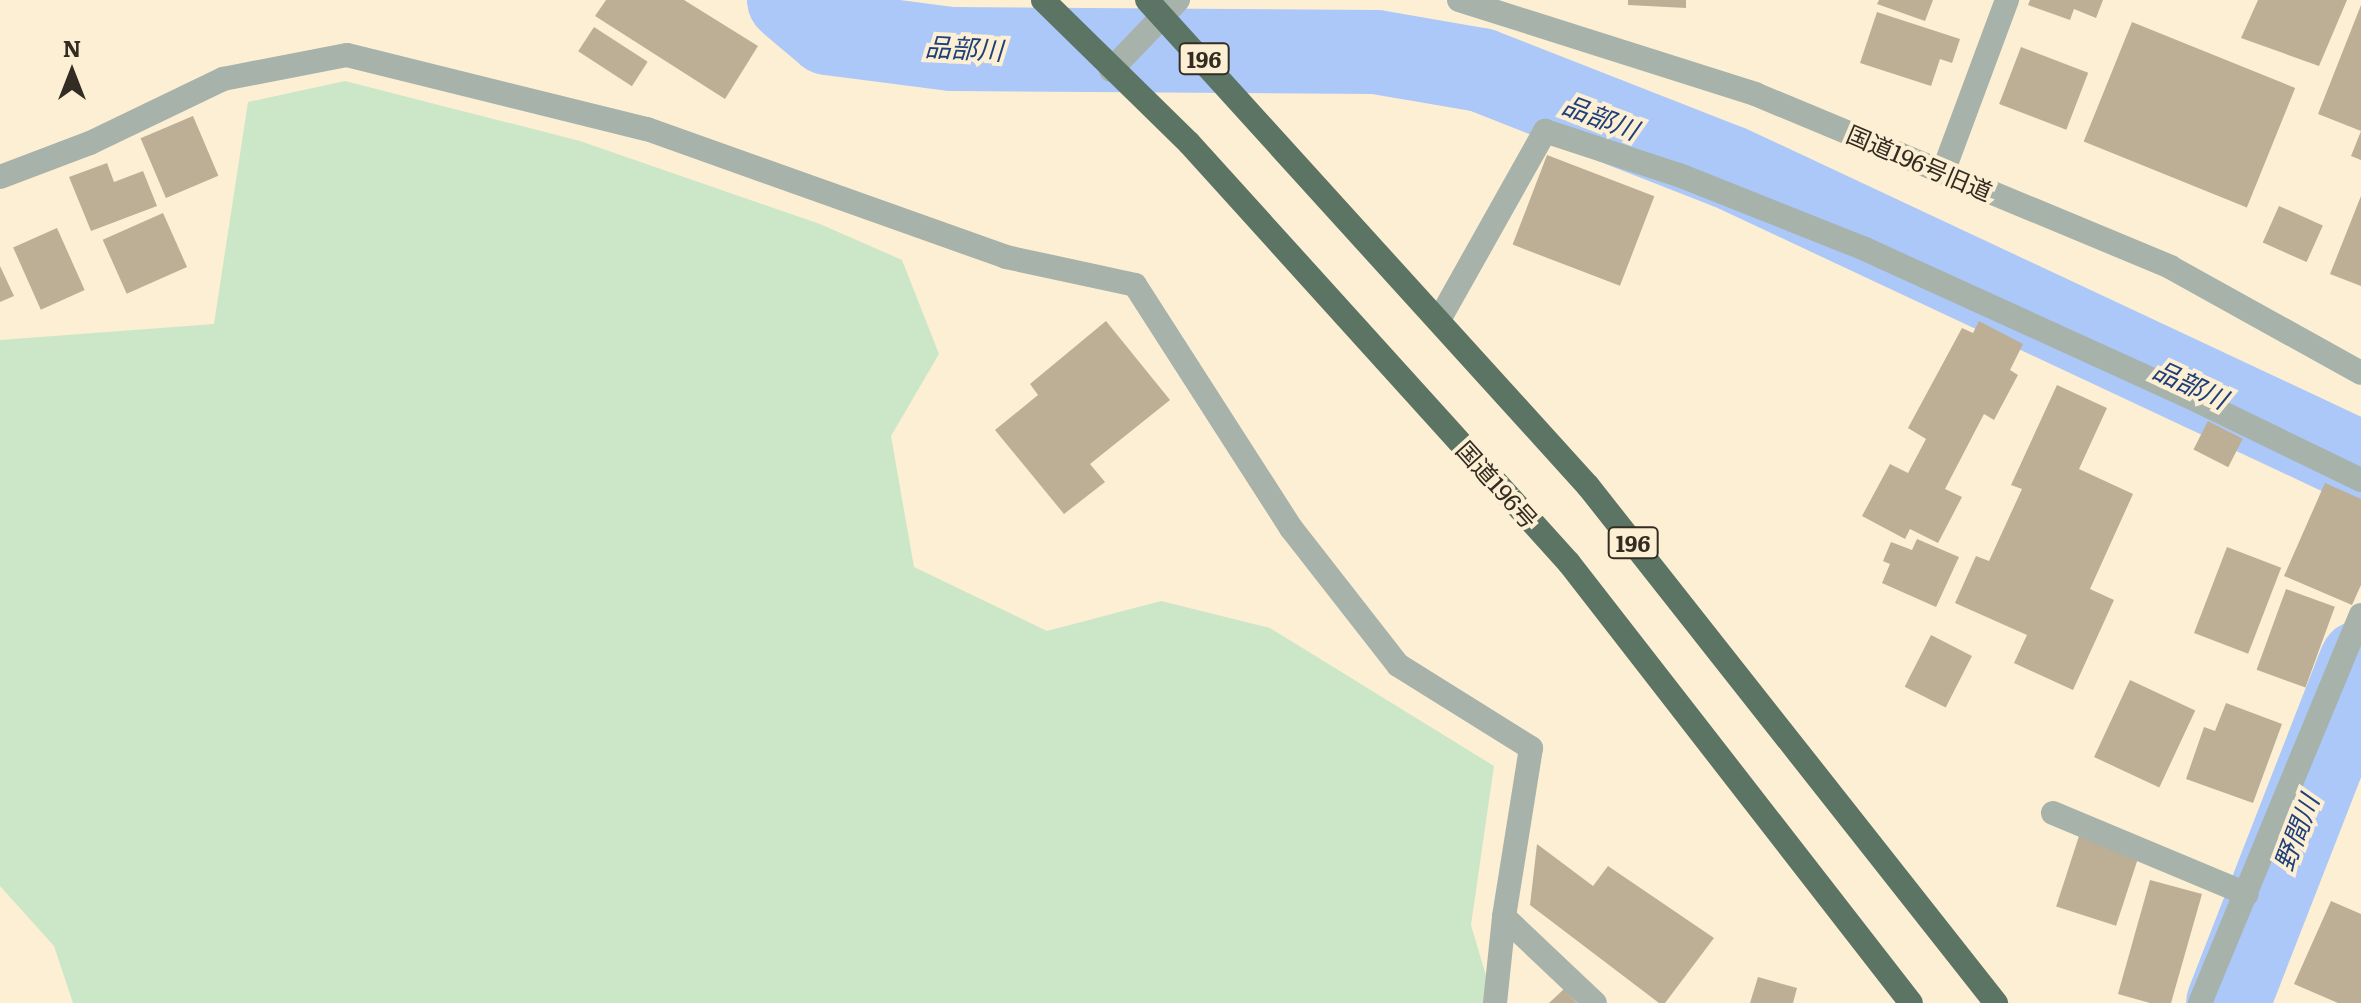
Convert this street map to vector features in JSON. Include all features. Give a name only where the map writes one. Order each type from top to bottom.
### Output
[{"type":"highway","name":"国道196号","points":[[1043,0],[1157,112],[1569,563],[1911,1003]]},
{"type":"highway","name":"196","points":[[1163,5],[1245,105],[1588,486],[1996,1003]]},
{"type":"street","name":"国道196号旧道","points":[[1459,0],[1755,94],[2170,267],[2361,373]]},
{"type":"street","points":[[1943,172],[2007,0]]},
{"type":"street","name":"196","points":[[1111,70],[1163,5]]},
{"type":"street","points":[[0,177],[90,143],[223,79],[347,55],[647,129],[1006,257],[1135,285],[1291,528],[1398,665],[1531,748],[1504,917],[1495,1003]]},
{"type":"street","points":[[1439,320],[1545,131],[1679,175],[1865,249],[2198,401],[2361,480]]},
{"type":"street","points":[[2200,1003],[2361,615]]},
{"type":"street","points":[[2053,813],[2247,894]]},
{"type":"street","points":[[1504,917],[1595,1003]]},
{"type":"green space","points":[[345,81],[580,141],[820,224],[902,260],[939,354],[891,436],[914,567],[1047,631],[1161,601],[1270,628],[1494,766],[1471,925],[1494,1003],[73,1003],[54,946],[0,886],[0,340],[214,324],[248,102]]},
{"type":"building","points":[[606,0],[684,0],[758,46],[725,99],[595,16]]},
{"type":"building","points":[[1628,0],[1686,0],[1686,8],[1628,5]]},
{"type":"building","points":[[1879,0],[1933,0],[1925,21],[1877,4]]},
{"type":"building","points":[[2030,0],[2103,0],[2096,18],[2074,9],[2070,20],[2028,5]]},
{"type":"building","points":[[2258,0],[2347,0],[2319,66],[2241,38]]},
{"type":"building","points":[[2361,5],[2361,131],[2318,114]]},
{"type":"building","points":[[1877,12],[1960,39],[1952,63],[1940,59],[1931,86],[1860,63]]},
{"type":"building","points":[[2132,22],[2295,88],[2247,208],[2084,142]]},
{"type":"building","points":[[594,27],[648,62],[632,86],[578,51]]},
{"type":"building","points":[[2021,47],[2088,73],[2066,130],[1999,104]]},
{"type":"building","points":[[193,116],[218,176],[166,198],[141,138]]},
{"type":"building","points":[[2361,131],[2361,160],[2351,156]]},
{"type":"building","points":[[1547,155],[1654,196],[1620,286],[1513,245]]},
{"type":"building","points":[[107,163],[114,182],[143,171],[157,206],[91,231],[69,177]]},
{"type":"building","points":[[2361,196],[2361,286],[2330,274]]},
{"type":"building","points":[[2279,206],[2323,226],[2307,262],[2263,243]]},
{"type":"building","points":[[163,213],[187,267],[127,294],[103,240]]},
{"type":"building","points":[[57,228],[85,290],[41,310],[13,248]]},
{"type":"building","points":[[0,266],[14,296],[0,302]]},
{"type":"building","points":[[1106,321],[1170,400],[1090,464],[1105,482],[1064,514],[995,430],[1038,395],[1030,384]]},
{"type":"building","points":[[1979,321],[2023,344],[2010,370],[2018,375],[1994,420],[1984,414],[1945,489],[1962,497],[1938,543],[1910,529],[1905,539],[1862,516],[1890,464],[1908,473],[1926,439],[1908,428],[1962,328],[1973,333]]},
{"type":"building","points":[[2057,385],[2107,408],[2079,469],[2133,494],[2090,589],[2114,600],[2073,690],[2014,663],[2027,635],[1955,603],[1976,556],[1989,561],[2022,489],[2011,485]]},
{"type":"building","points":[[2208,421],[2243,439],[2228,467],[2193,450]]},
{"type":"building","points":[[2325,483],[2361,499],[2361,585],[2352,605],[2284,576]]},
{"type":"building","points":[[1917,539],[1959,557],[1936,607],[1882,583],[1890,564],[1883,561],[1891,542],[1912,550]]},
{"type":"building","points":[[2227,547],[2281,568],[2248,654],[2194,633]]},
{"type":"building","points":[[2286,589],[2335,607],[2305,688],[2257,670]]},
{"type":"building","points":[[1931,635],[1972,656],[1946,708],[1905,687]]},
{"type":"building","points":[[2130,680],[2195,710],[2159,787],[2094,757]]},
{"type":"building","points":[[2226,703],[2282,724],[2253,803],[2186,779],[2204,727],[2215,731]]},
{"type":"building","points":[[2079,836],[2139,855],[2116,926],[2056,906]]},
{"type":"building","points":[[1537,844],[1593,886],[1608,866],[1714,938],[1665,1003],[1659,1003],[1530,905]]},
{"type":"building","points":[[2150,880],[2202,894],[2171,1003],[2150,1003],[2118,994]]},
{"type":"building","points":[[2331,901],[2361,914],[2361,1003],[2338,1003],[2294,984]]},
{"type":"building","points":[[1758,977],[1797,988],[1793,1003],[1750,1003]]},
{"type":"building","points":[[1564,989],[1577,1003],[1549,1003]]},
{"type":"waterway","name":"品部川","points":[[789,0],[828,33],[952,49],[1376,52],[1481,70],[1729,167],[2361,463]]},
{"type":"waterway","name":"野間川","points":[[2228,1003],[2361,662]]}]
